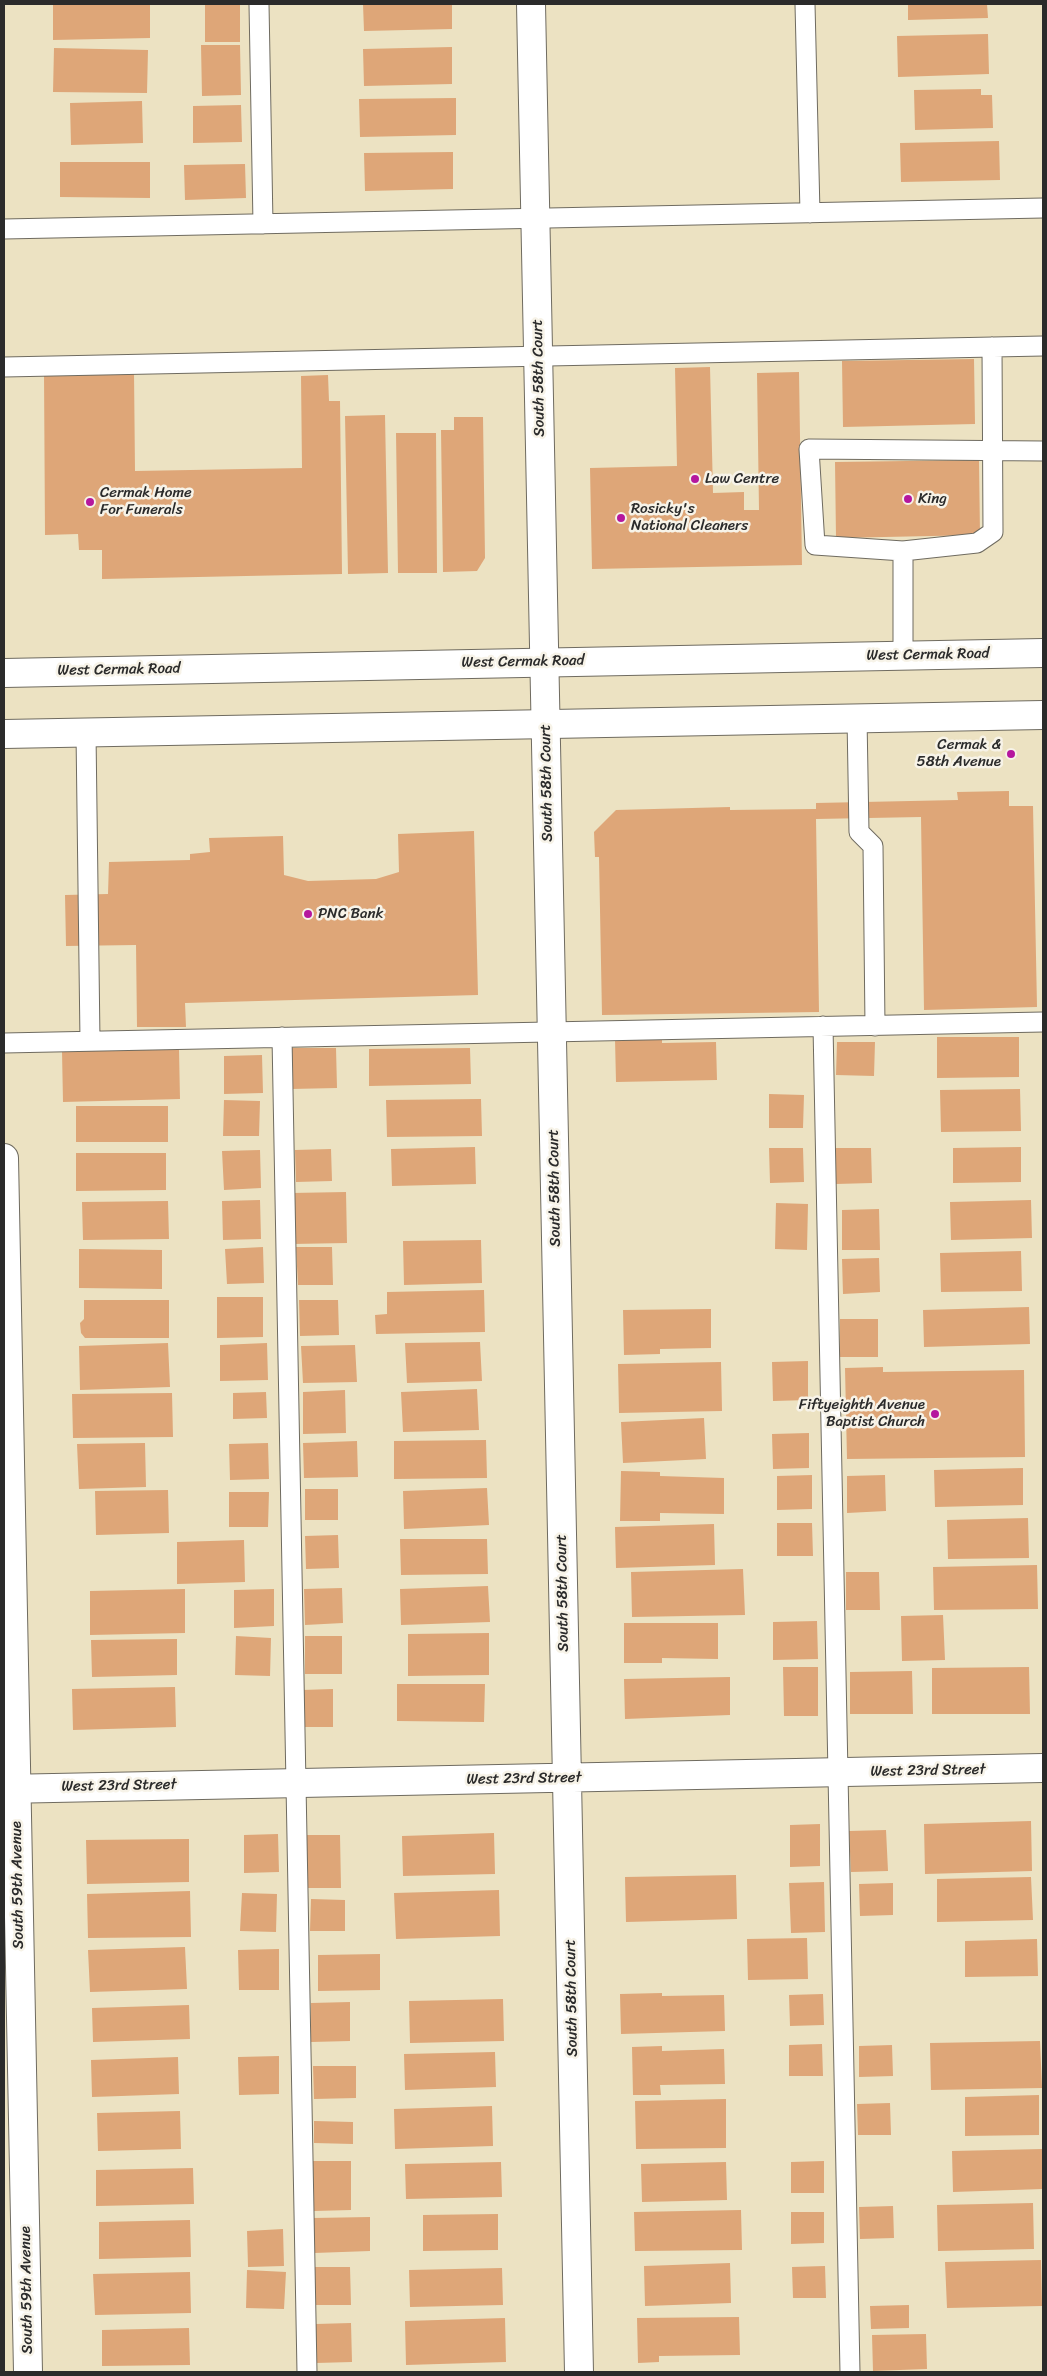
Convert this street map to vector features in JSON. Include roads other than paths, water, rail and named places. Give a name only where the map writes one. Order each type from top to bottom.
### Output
[{"type":"street","name":"South 58th Court","points":[[531,4],[579,2372]]},
{"type":"street","name":"West Cermak Road","points":[[4,672],[1043,653]]},
{"type":"street","points":[[4,734],[1043,715]]},
{"type":"street","name":"South 59th Avenue","points":[[4,1158],[10,1788],[28,2372]]},
{"type":"street","name":"West 23rd Street","points":[[10,1788],[1043,1768]]},
{"type":"lane","points":[[258,4],[263,224]]},
{"type":"lane","points":[[805,4],[810,213]]},
{"type":"lane","points":[[4,229],[1043,208]]},
{"type":"lane","points":[[4,367],[1043,346]]},
{"type":"lane","points":[[992,347],[992,452],[993,532],[977,543],[903,551],[815,545],[809,449],[992,452],[1043,451]]},
{"type":"lane","points":[[903,551],[903,656]]},
{"type":"lane","points":[[857,718],[859,832],[873,846],[875,1026]]},
{"type":"lane","points":[[86,733],[90,1041]]},
{"type":"lane","points":[[4,1043],[1043,1022]]},
{"type":"lane","points":[[823,1026],[850,2372]]},
{"type":"lane","points":[[282,1037],[307,2372]]},
{"type":"place","name":"Law Centre","points":[[695,479]]},
{"type":"place","name":"King","points":[[908,499]]},
{"type":"place","name":"Cermak Home For Funerals","points":[[90,502]]},
{"type":"place","name":"Rosicky's National Cleaners","points":[[621,518]]},
{"type":"place","name":"Cermak & 58th Avenue","points":[[1011,754]]},
{"type":"place","name":"PNC Bank","points":[[308,914]]},
{"type":"place","name":"Fiftyeighth Avenue Baptist Church","points":[[935,1414]]}]
